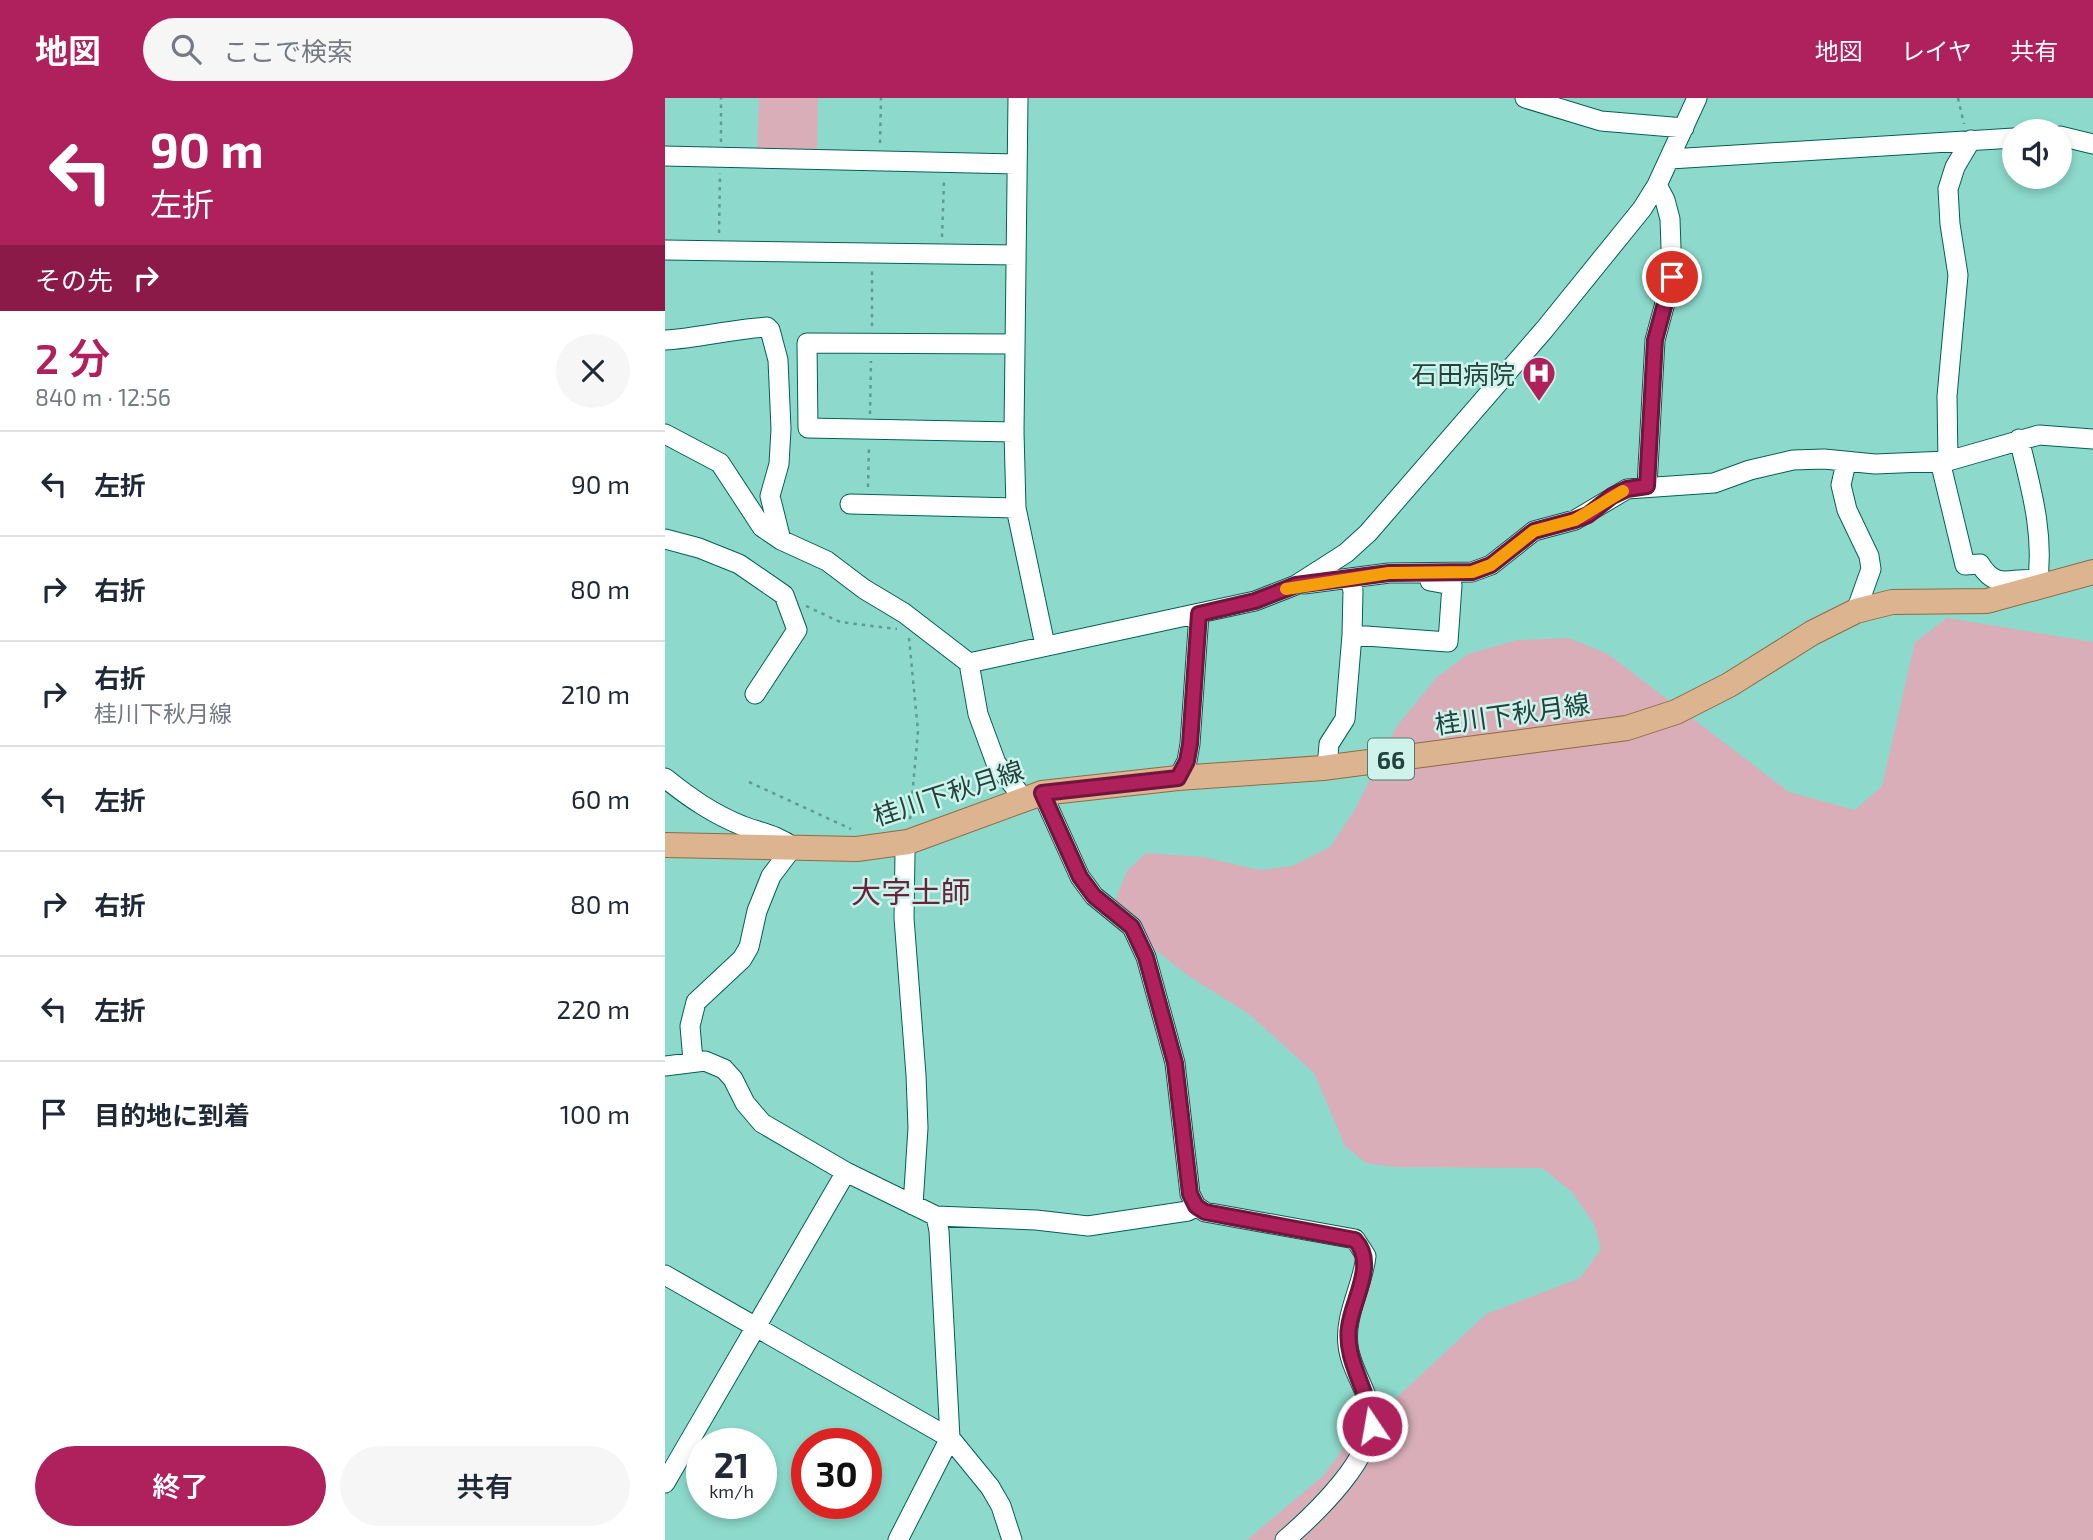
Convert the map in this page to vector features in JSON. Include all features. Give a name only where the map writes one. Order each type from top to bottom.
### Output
[{"type":"main road","name":"桂川下秋月線","points":[[665,845],[866,848],[906,842],[1033,796],[1178,778],[1327,768],[1627,728],[1676,712],[1729,685],[1812,633],[1856,611],[1892,602],[1987,601],[2037,583],[2093,572]]},
{"type":"street","points":[[1018,98],[1014,344],[1016,508],[1045,645]]},
{"type":"street","points":[[1525,98],[1601,121],[1684,128]]},
{"type":"street","points":[[665,434],[720,464],[762,527],[781,540],[827,561],[911,627],[969,663],[1255,601],[1296,585],[1346,553],[1369,533],[1544,330],[1642,209],[1670,159],[1695,102]]},
{"type":"street","points":[[1670,159],[2002,139]]},
{"type":"street","points":[[2072,139],[2093,144]]},
{"type":"street","points":[[1971,140],[1955,167],[1948,189],[1958,275],[1944,461],[1965,565],[1980,564],[1994,580],[2037,583],[2041,559],[2039,528],[2019,439]]},
{"type":"street","points":[[665,156],[1016,164]]},
{"type":"street","points":[[1647,486],[1655,340],[1672,277],[1670,219],[1665,200],[1657,185]]},
{"type":"street","points":[[665,250],[1016,255]]},
{"type":"street","points":[[665,340],[767,327],[775,344],[778,360],[781,429],[779,464],[770,496],[781,540]]},
{"type":"street","points":[[807,343],[808,428]]},
{"type":"street","points":[[775,344],[1014,344]]},
{"type":"street","points":[[781,429],[1014,432]]},
{"type":"street","points":[[1296,585],[1350,578],[1472,572],[1491,565],[1534,531],[1588,515],[1612,496],[1627,489],[1714,483],[1750,470],[1793,460],[1824,459],[1846,463],[1944,461],[2019,439],[2054,435],[2093,439]]},
{"type":"street","points":[[1846,463],[1842,485],[1847,510],[1869,556],[1871,569],[1856,611]]},
{"type":"street","points":[[859,504],[1016,508]]},
{"type":"street","points":[[666,544],[699,548],[739,564],[785,595],[797,630],[755,694]]},
{"type":"street","points":[[1352,635],[1448,642],[1453,585],[1432,583],[1422,573]]},
{"type":"street","points":[[1327,768],[1329,744],[1345,719],[1352,635],[1353,591],[1350,578]]},
{"type":"street","points":[[1178,778],[1187,761],[1190,744],[1199,614]]},
{"type":"street","points":[[969,663],[978,714],[996,763],[1033,796],[1080,877],[1094,896],[1132,927],[1146,957],[1175,1063],[1188,1184],[1196,1206],[1205,1212],[1355,1240],[1366,1256],[1347,1345],[1371,1410],[1372,1426],[1368,1440],[1325,1504],[1285,1540]]},
{"type":"street","points":[[665,778],[700,806],[744,826],[778,836],[793,846],[771,876],[762,896],[749,947],[742,959],[697,1002],[690,1026],[693,1060]]},
{"type":"street","points":[[906,842],[904,918],[918,1128],[913,1205]]},
{"type":"street","points":[[665,1066],[705,1060],[724,1069],[733,1079],[745,1103],[762,1123],[846,1172],[936,1216],[1036,1220],[1088,1226],[1188,1211],[1196,1206]]},
{"type":"street","points":[[665,1483],[846,1172]]},
{"type":"street","points":[[898,1540],[950,1438],[936,1216]]},
{"type":"street","points":[[665,1275],[950,1438],[990,1487],[1001,1506],[1012,1540]]},
{"type":"path","points":[[879,161],[881,98]]},
{"type":"path","points":[[1958,98],[1962,119],[1971,140]]},
{"type":"path","points":[[941,254],[944,162]]},
{"type":"path","points":[[859,504],[870,429],[872,253]]},
{"type":"path","points":[[785,595],[840,622],[911,627],[918,731],[906,842]]},
{"type":"path","points":[[749,782],[864,835],[866,848]]},
{"type":"shaded area","points":[[759,98],[818,98],[817,154],[757,152]]},
{"type":"shaded area","points":[[1947,618],[2093,642],[2093,1540],[1247,1540],[1324,1475],[1345,1446],[1486,1314],[1580,1278],[1601,1249],[1594,1224],[1572,1192],[1542,1168],[1395,1167],[1366,1163],[1345,1146],[1314,1073],[1249,1014],[1190,977],[1127,928],[1115,901],[1127,871],[1146,853],[1204,857],[1259,870],[1292,866],[1330,847],[1354,811],[1397,726],[1436,678],[1468,654],[1517,640],[1569,638],[1608,654],[1789,792],[1855,810],[1882,786],[1915,642]]},
{"type":"slow traffic","points":[[1286,589],[1296,585],[1389,573],[1472,572],[1491,565],[1534,531],[1588,515],[1623,491]]},
{"type":"place","name":"石田病院","points":[[1539,403]]},
{"type":"district","name":"大字土師","points":[[911,891]]},
{"type":"route","points":[[1372,1426],[1371,1410],[1347,1345],[1366,1256],[1361,1246],[1355,1240],[1205,1212],[1196,1206],[1188,1184],[1175,1063],[1146,957],[1132,927],[1094,896],[1080,877],[1042,793],[1178,778],[1187,761],[1190,744],[1199,614],[1255,601],[1296,585],[1389,573],[1472,572],[1491,565],[1534,531],[1588,515],[1612,496],[1627,489],[1647,486],[1655,340],[1672,277]]}]
